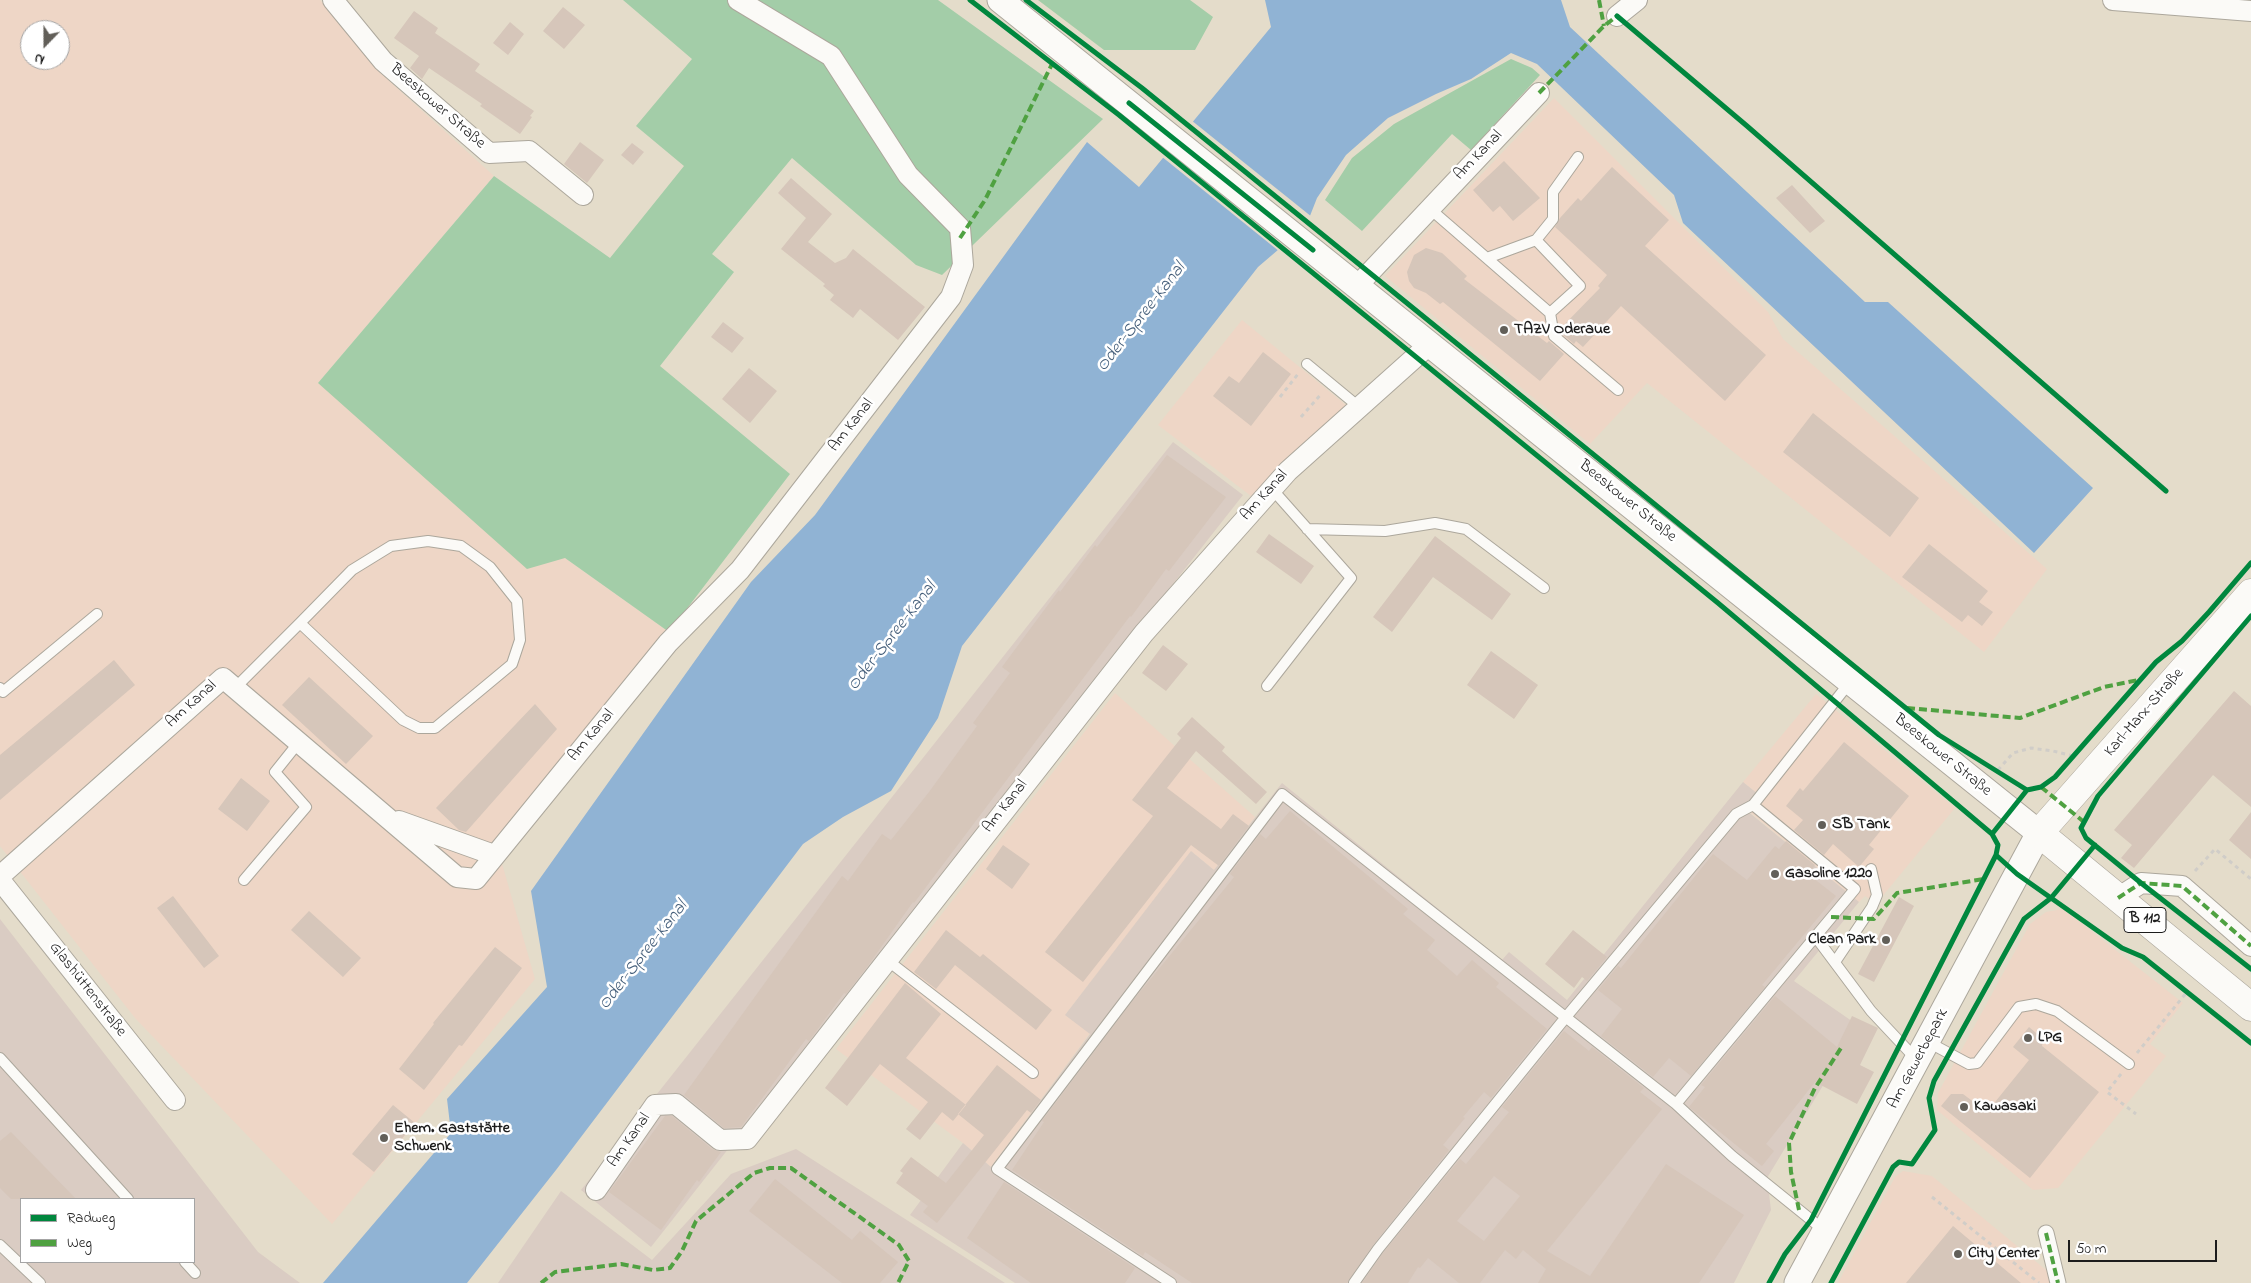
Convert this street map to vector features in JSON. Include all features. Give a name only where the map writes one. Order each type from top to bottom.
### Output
[{"type":"main road","name":"Karl-Marx-Straße","points":[[2038,833],[2251,593]]},
{"type":"main road","name":"Beeskower Straße","points":[[2038,833],[2251,1007]]},
{"type":"street","name":"Beeskower Straße","points":[[333,0],[383,61],[489,153],[530,151],[583,195]]},
{"type":"street","name":"Am Kanal","points":[[0,876],[223,678],[457,877],[476,879],[668,643],[740,570],[952,297],[963,265],[960,228],[908,175],[831,56],[738,0]]},
{"type":"street","name":"Beeskower Straße","points":[[1000,0],[1358,285],[2038,833]]},
{"type":"street","points":[[1617,16],[1637,0]]},
{"type":"street","points":[[2113,0],[2251,11]]},
{"type":"street","name":"Am Kanal","points":[[1358,285],[1539,93]]},
{"type":"street","name":"Am Kanal","points":[[596,1190],[655,1105],[676,1104],[720,1140],[747,1139],[1144,633],[1288,470],[1430,344]]},
{"type":"street","name":"Am Kanal","points":[[388,817],[494,855]]},
{"type":"street","name":"Am Gewerbepark","points":[[1797,1283],[1923,1051],[2038,833]]},
{"type":"street","name":"Glashüttenstraße","points":[[0,880],[175,1100]]},
{"type":"street","points":[[2118,898],[2141,883],[2182,886],[2251,946]]},
{"type":"street","points":[[2046,1233],[2058,1283]]},
{"type":"lane","points":[[1488,258],[1536,240],[1553,219],[1554,192],[1578,157]]},
{"type":"lane","points":[[1429,208],[1550,313],[1554,336],[1618,390]]},
{"type":"lane","points":[[1536,240],[1580,286],[1550,313]]},
{"type":"lane","points":[[1306,364],[1359,407]]},
{"type":"lane","points":[[1267,686],[1351,578],[1272,489]]},
{"type":"lane","points":[[1307,529],[1385,531],[1436,523],[1466,529],[1544,588]]},
{"type":"lane","points":[[235,688],[352,570],[391,546],[428,541],[461,546],[490,567],[517,600],[520,640],[512,664],[435,728],[419,728],[403,720],[300,623]]},
{"type":"lane","points":[[0,688],[3,692],[97,614]]},
{"type":"lane","points":[[1354,1283],[1378,1249],[1566,1017],[1736,814],[1753,805],[1850,682]]},
{"type":"lane","points":[[244,880],[306,807],[275,772],[299,742]]},
{"type":"lane","points":[[1171,1283],[997,1168],[1282,794],[1676,1104],[1732,1156],[1825,1231]]},
{"type":"lane","points":[[1676,1104],[1855,889],[1753,805]]},
{"type":"lane","points":[[1835,962],[1872,907],[1877,895],[1871,869]]},
{"type":"lane","points":[[1816,936],[1871,1011],[1923,1051],[1969,1064],[1977,1063],[2019,1007],[2036,1004],[2057,1011],[2129,1064]]},
{"type":"lane","points":[[887,960],[1033,1073]]},
{"type":"lane","points":[[0,1058],[127,1198]]},
{"type":"lane","points":[[0,1244],[40,1283]]},
{"type":"lane","points":[[186,1263],[195,1273]]},
{"type":"path","points":[[1280,396],[1306,364]]},
{"type":"path","points":[[1301,417],[1331,384]]},
{"type":"path","points":[[1998,770],[2013,753],[2031,748],[2053,750],[2073,756]]},
{"type":"path","points":[[2182,886],[2215,849],[2251,879]]},
{"type":"path","points":[[2180,986],[2194,998]]},
{"type":"path","points":[[1932,1197],[2039,1283]]},
{"type":"shaded area","points":[[0,0],[320,0],[376,69],[494,176],[318,383],[669,632],[495,839],[535,979],[332,1224],[135,1018],[0,846]]},
{"type":"shaded area","points":[[1554,98],[1768,312],[1783,339],[2047,569],[1984,652],[1647,383],[1590,444],[1385,276]]},
{"type":"shaded area","points":[[1242,320],[1346,405],[1251,496],[1158,425]]},
{"type":"shaded area","points":[[1173,442],[1243,495],[651,1247],[581,1190]]},
{"type":"shaded area","points":[[1115,693],[1255,817],[1214,870],[1192,852],[1066,1014],[1090,1033],[991,1167],[963,1143],[836,1049]]},
{"type":"shaded area","points":[[1816,694],[1955,808],[1876,904],[1865,896],[1859,902],[1746,809],[1758,794],[1743,782]]},
{"type":"shaded area","points":[[1743,782],[1758,794],[1746,810],[1859,902],[1794,981],[1859,1026],[1767,1178],[1771,1210],[1734,1283],[1015,1283],[910,1215],[963,1143],[991,1167],[1090,1034],[1065,1015],[1191,851],[1214,870],[1282,783],[1502,960],[1509,952],[1567,1000]]},
{"type":"shaded area","points":[[2063,909],[2183,1003],[2150,1044],[2166,1056],[2058,1188],[2033,1190],[1937,1110],[1938,1093],[2030,924],[2046,912]]},
{"type":"shaded area","points":[[0,919],[258,1252],[300,1283],[0,1283]]},
{"type":"shaded area","points":[[796,1149],[1005,1283],[498,1283],[561,1191],[652,1260],[731,1174]]},
{"type":"shaded area","points":[[1903,1171],[1932,1176],[2062,1283],[1838,1283],[1895,1177]]},
{"type":"green space","points":[[623,0],[938,0],[1103,119],[942,275],[916,265],[792,158],[712,254],[734,272],[660,366],[790,474],[669,632],[565,558],[527,569],[318,383],[494,176],[610,258],[684,166],[636,126],[692,59]]},
{"type":"green space","points":[[1038,0],[1190,0],[1213,17],[1195,50],[1104,50]]},
{"type":"green space","points":[[1511,59],[1532,68],[1540,75],[1471,150],[1452,134],[1362,231],[1325,200],[1352,158],[1394,124]]},
{"type":"water","name":"Oder-Spree-Kanal","points":[[1265,0],[1561,0],[1570,27],[1865,302],[1888,302],[2093,488],[2034,553],[1683,223],[1674,195],[1537,64],[1511,53],[1471,79],[1388,118],[1346,155],[1317,198],[1306,226],[1258,267],[962,646],[938,718],[891,791],[843,817],[803,844],[556,1170],[467,1283],[323,1283],[451,1133],[447,1099],[547,987],[531,891],[751,582],[815,515],[1087,142],[1139,187],[1271,27]]},
{"type":"pier","points":[[1191,120],[1312,217],[1307,228],[1280,252],[1161,156]]},
{"type":"building","points":[[563,7],[585,25],[564,49],[543,31]]},
{"type":"building","points":[[414,11],[438,28],[435,33],[480,64],[475,71],[534,111],[520,134],[480,106],[482,104],[429,68],[422,79],[410,68],[419,56],[394,38]]},
{"type":"building","points":[[510,22],[524,34],[508,55],[493,43]]},
{"type":"building","points":[[580,142],[604,160],[587,183],[564,164]]},
{"type":"building","points":[[632,143],[644,152],[633,165],[621,155]]},
{"type":"building","points":[[1504,161],[1540,198],[1513,221],[1500,206],[1493,212],[1473,190]]},
{"type":"building","points":[[1612,167],[1669,220],[1645,246],[1766,355],[1725,401],[1621,306],[1583,347],[1576,341],[1574,344],[1560,332],[1560,329],[1600,288],[1598,286],[1607,275],[1555,227],[1560,218],[1578,198],[1581,201]]},
{"type":"building","points":[[791,178],[832,214],[808,242],[835,263],[846,258],[853,249],[925,307],[898,340],[860,309],[853,318],[830,300],[834,295],[823,286],[825,284],[781,249],[806,218],[778,193]]},
{"type":"building","points":[[1792,185],[1825,221],[1810,233],[1776,198]]},
{"type":"building","name":"TAZV Oderaue","points":[[1426,248],[1442,253],[1467,276],[1464,279],[1564,354],[1540,381],[1443,302],[1440,304],[1426,293],[1414,288],[1409,281],[1407,272],[1414,255]]},
{"type":"building","points":[[723,322],[744,338],[732,353],[711,337]]},
{"type":"building","points":[[1263,352],[1291,374],[1251,426],[1213,396],[1229,376],[1239,383]]},
{"type":"building","points":[[749,368],[777,391],[750,423],[722,399]]},
{"type":"building","points":[[1813,413],[1919,498],[1890,537],[1783,452]]},
{"type":"building","points":[[1167,455],[1226,497],[1169,571],[1166,569],[913,902],[867,967],[846,994],[844,993],[809,1041],[806,1039],[741,1127],[724,1128],[684,1095],[842,876],[848,881],[882,834],[891,840],[929,792],[977,726],[973,723],[1010,673],[1002,667],[1059,590],[1060,592],[1095,545],[1097,547]]},
{"type":"building","points":[[1269,534],[1314,566],[1301,584],[1256,552]]},
{"type":"building","points":[[1435,536],[1511,594],[1492,620],[1433,577],[1392,632],[1373,617]]},
{"type":"building","points":[[1929,544],[1988,591],[1979,602],[1993,612],[1982,626],[1968,615],[1962,622],[1902,577]]},
{"type":"building","points":[[1163,645],[1188,664],[1166,691],[1142,673]]},
{"type":"building","points":[[1491,651],[1538,685],[1514,719],[1467,685]]},
{"type":"building","points":[[114,660],[135,685],[0,800],[0,755]]},
{"type":"building","points":[[309,677],[373,736],[346,764],[282,705]]},
{"type":"building","points":[[2234,691],[2251,706],[2251,807],[2213,775],[2134,868],[2121,858],[2132,845],[2114,830]]},
{"type":"building","points":[[535,704],[557,729],[466,832],[459,830],[436,808]]},
{"type":"building","points":[[1192,717],[1225,747],[1222,751],[1267,792],[1256,804],[1196,751],[1167,788],[1221,829],[1233,814],[1249,826],[1219,866],[1191,845],[1083,982],[1045,952],[1153,816],[1132,800],[1181,738],[1177,734]]},
{"type":"building","points":[[1844,742],[1909,796],[1869,845],[1874,849],[1859,867],[1833,844],[1824,855],[1794,830],[1803,820],[1786,806],[1800,788],[1803,791]]},
{"type":"building","points":[[241,778],[270,801],[247,831],[218,809]]},
{"type":"building","points":[[1290,811],[1408,909],[1403,914],[1435,940],[1427,950],[1457,976],[1472,960],[1499,983],[1496,987],[1547,1029],[1491,1098],[1484,1092],[1463,1117],[1465,1118],[1443,1145],[1449,1150],[1373,1245],[1347,1283],[1192,1283],[1145,1252],[1143,1256],[1012,1170],[1044,1122],[1042,1121],[1131,1003],[1231,881],[1234,877],[1230,874],[1260,834],[1266,839]]},
{"type":"building","points":[[2251,812],[2251,859],[2229,840]]},
{"type":"building","points":[[1786,841],[1815,865],[1808,874],[1836,896],[1762,985],[1765,987],[1691,1076],[1669,1058],[1653,1077],[1601,1036],[1622,1009],[1598,990],[1618,966],[1621,968],[1713,854],[1747,880],[1775,846],[1779,849]]},
{"type":"building","points":[[1003,845],[1030,864],[1012,889],[986,869]]},
{"type":"building","points":[[173,896],[219,956],[204,968],[157,908]]},
{"type":"building","name":"Clean Park","points":[[1899,897],[1914,906],[1874,982],[1858,974]]},
{"type":"building","points":[[309,911],[361,958],[343,977],[291,930]]},
{"type":"building","points":[[946,930],[980,957],[983,954],[1052,1010],[1036,1030],[955,965],[936,989],[914,972]]},
{"type":"building","points":[[1573,930],[1607,957],[1587,981],[1582,977],[1574,988],[1545,964]]},
{"type":"building","points":[[495,947],[522,968],[462,1046],[459,1045],[424,1090],[399,1069],[433,1023]]},
{"type":"building","points":[[905,983],[941,1014],[906,1058],[966,1105],[953,1121],[942,1112],[920,1140],[906,1129],[928,1102],[880,1064],[847,1106],[825,1088]]},
{"type":"building","points":[[1775,996],[1837,1047],[1852,1016],[1878,1028],[1860,1065],[1874,1072],[1857,1104],[1815,1082],[1766,1144],[1774,1151],[1762,1166],[1689,1107],[1705,1087],[1701,1085]]},
{"type":"building","points":[[2029,1027],[2043,1039],[2042,1046],[2099,1092],[2030,1178],[1941,1106],[1951,1094],[1963,1094],[1987,1112],[2029,1060],[2013,1047]]},
{"type":"building","points":[[1564,1031],[1589,1051],[1592,1047],[1644,1088],[1640,1092],[1662,1109],[1547,1251],[1590,1276],[1666,1164],[1744,1215],[1699,1283],[1538,1283],[1546,1269],[1523,1250],[1516,1259],[1505,1250],[1480,1283],[1459,1283],[1428,1258],[1420,1268],[1418,1267],[1408,1283],[1362,1283],[1383,1253],[1460,1159],[1466,1164],[1509,1112],[1502,1107]],"holes":[[[1494,1176],[1520,1196],[1484,1241],[1457,1221]]]},
{"type":"building","points":[[997,1065],[1041,1100],[1031,1113],[1027,1110],[937,1223],[923,1212],[928,1206],[896,1183],[903,1173],[900,1171],[911,1157],[946,1183],[984,1135],[958,1114]]},
{"type":"building","name":"Ehem. Gaststätte Schwenk","points":[[393,1105],[415,1123],[374,1172],[352,1154]]},
{"type":"building","points":[[665,1116],[672,1116],[712,1149],[721,1152],[699,1182],[697,1180],[661,1230],[609,1192]]},
{"type":"building","points":[[11,1132],[75,1198],[11,1199],[0,1188],[0,1141]]},
{"type":"building","points":[[775,1179],[852,1240],[860,1231],[898,1262],[880,1283],[842,1283],[749,1211]]},
{"type":"building","points":[[1004,1182],[1135,1268],[1125,1283],[1031,1283],[967,1238]]},
{"type":"building","name":"City Center","points":[[1953,1226],[2021,1283],[1906,1283]]},
{"type":"marked path","points":[[1599,0],[1604,26]]},
{"type":"marked path","points":[[1539,93],[1604,26],[1617,16],[1619,18]]},
{"type":"marked path","points":[[960,238],[985,200],[1053,62]]},
{"type":"marked path","points":[[1907,708],[2020,718],[2104,687],[2138,680]]},
{"type":"marked path","points":[[2041,787],[2084,822]]},
{"type":"marked path","points":[[1831,917],[1874,919],[1897,893],[1984,879]]},
{"type":"marked path","points":[[2118,898],[2141,883],[2182,886],[2251,946]]},
{"type":"marked path","points":[[1799,1210],[1791,1172],[1789,1143],[1815,1088],[1841,1048]]},
{"type":"marked path","points":[[541,1283],[555,1272],[621,1264],[653,1270],[670,1268],[682,1251],[696,1221],[754,1173],[770,1168],[791,1168],[899,1245],[909,1261],[898,1283]]},
{"type":"marked path","points":[[2046,1233],[2058,1283]]},
{"type":"cycle path","points":[[970,0],[1119,115],[1718,603],[1992,834],[1998,845],[1996,855],[2017,874],[2122,948],[2143,957],[2251,1043]]},
{"type":"cycle path","points":[[1026,0],[1142,88],[1939,735],[2027,790]]},
{"type":"cycle path","points":[[1617,16],[1747,126],[2166,491]]},
{"type":"cycle path","points":[[1129,103],[1313,250]]},
{"type":"cycle path","points":[[1992,834],[2027,790],[2041,787],[2055,777],[2156,662],[2182,641],[2251,563]]},
{"type":"cycle path","points":[[2251,616],[2098,796],[2081,828],[2086,838],[2251,969]]},
{"type":"cycle path","points":[[1831,1283],[1893,1167],[1899,1162],[1912,1164],[1935,1130],[1929,1098],[1934,1081],[2024,919],[2051,898],[2095,845]]},
{"type":"cycle path","points":[[1769,1283],[1785,1254],[1811,1220],[1996,855]]},
{"type":"place","name":"TAZV Oderaue","points":[[1504,330]]},
{"type":"place","name":"SB Tank","points":[[1822,825]]},
{"type":"place","name":"Gasoline 1220","points":[[1775,874]]},
{"type":"place","name":"Clean Park","points":[[1886,940]]},
{"type":"place","name":"LPG","points":[[2028,1038]]},
{"type":"place","name":"Kawasaki","points":[[1964,1107]]},
{"type":"place","name":"Ehem. Gaststätte Schwenk","points":[[384,1138]]},
{"type":"place","name":"City Center","points":[[1958,1254]]}]
